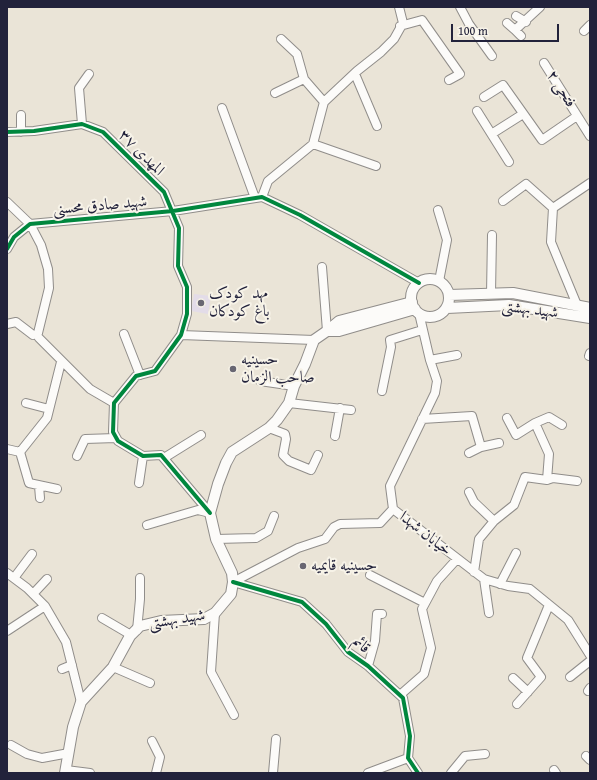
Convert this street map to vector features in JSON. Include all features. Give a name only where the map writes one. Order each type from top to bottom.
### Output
[{"type":"main road","points":[[429,279],[439,281],[444,285],[449,295],[447,308],[437,316],[425,316],[415,308],[412,295],[414,288],[419,283],[429,279]]},
{"type":"main road","name":"شهید بهشتی","points":[[449,295],[513,294],[590,308]]},
{"type":"main road","name":"شهید بهشتی","points":[[447,308],[509,304],[590,318]]},
{"type":"main road","points":[[233,582],[232,573],[216,539],[210,512],[218,484],[232,452],[268,428],[277,420],[289,403],[294,386],[305,364],[314,340],[327,332],[339,321],[415,308]]},
{"type":"main road","name":"شهید بهشتی","points":[[65,772],[72,726],[81,702],[113,667],[134,632],[140,626],[161,621],[204,619],[215,613],[231,594],[233,582]]},
{"type":"street","points":[[259,198],[268,181],[313,144],[324,102],[394,40],[402,23],[400,7]]},
{"type":"street","points":[[460,7],[468,24],[492,56]]},
{"type":"street","points":[[515,30],[526,22],[540,7]]},
{"type":"street","points":[[516,16],[526,22]]},
{"type":"street","points":[[400,26],[422,20],[460,74],[448,80]]},
{"type":"street","points":[[507,23],[521,36]]},
{"type":"street","points":[[584,31],[590,25]]},
{"type":"street","points":[[281,39],[297,54],[304,79],[324,102]]},
{"type":"street","name":"فتحی ۲","points":[[544,63],[590,136]]},
{"type":"street","points":[[82,124],[79,88],[89,74]]},
{"type":"street","points":[[355,74],[377,126]]},
{"type":"street","points":[[275,92],[304,79]]},
{"type":"street","points":[[484,97],[503,85],[542,140],[577,116]]},
{"type":"street","points":[[222,108],[259,198],[300,215],[419,283]]},
{"type":"street","points":[[477,111],[493,133],[509,162]]},
{"type":"street","points":[[493,133],[523,114]]},
{"type":"street","points":[[21,115],[21,132]]},
{"type":"street","name":"المهدی ۳۷","points":[[7,132],[21,132],[82,124],[103,132],[164,192],[179,228],[178,266],[187,288],[187,314],[181,335],[155,371],[140,375]]},
{"type":"street","points":[[313,144],[376,166]]},
{"type":"street","points":[[553,208],[590,183]]},
{"type":"street","points":[[503,200],[526,184],[553,208]]},
{"type":"street","name":"شهید صادق محسنی","points":[[30,224],[173,211],[259,198]]},
{"type":"street","points":[[7,202],[30,224],[42,245],[48,268],[49,288],[37,335]]},
{"type":"street","points":[[553,208],[551,242],[577,305]]},
{"type":"street","points":[[438,210],[447,240],[439,281]]},
{"type":"street","points":[[7,249],[14,237],[30,224]]},
{"type":"street","points":[[491,294],[492,235]]},
{"type":"street","points":[[322,267],[327,332]]},
{"type":"street","points":[[233,582],[298,548],[325,539],[334,527],[340,524],[380,523],[393,509],[390,486],[435,393],[437,381],[415,308]]},
{"type":"street","points":[[7,324],[16,322],[37,335],[61,362],[90,389],[114,403]]},
{"type":"street","points":[[382,392],[391,347],[390,340],[422,330]]},
{"type":"street","points":[[124,334],[140,375],[136,376],[114,403],[112,432],[118,441],[143,456],[161,454],[210,512]]},
{"type":"street","points":[[181,335],[314,340]]},
{"type":"street","points":[[430,360],[457,355]]},
{"type":"street","points":[[20,452],[46,418],[61,362]]},
{"type":"street","points":[[260,381],[294,386]]},
{"type":"street","points":[[26,403],[49,409]]},
{"type":"street","points":[[289,403],[351,410]]},
{"type":"street","points":[[335,436],[340,408]]},
{"type":"street","points":[[422,420],[472,416],[481,447]]},
{"type":"street","points":[[507,418],[516,435],[549,417],[562,425]]},
{"type":"street","points":[[535,424],[549,454],[547,480]]},
{"type":"street","points":[[268,428],[285,434],[286,439],[283,455],[289,461],[311,470],[318,455]]},
{"type":"street","points":[[164,458],[201,435]]},
{"type":"street","points":[[77,456],[85,439],[116,438]]},
{"type":"street","points":[[469,453],[481,447],[499,443]]},
{"type":"street","points":[[7,449],[20,452]]},
{"type":"street","points":[[20,452],[29,484],[57,489]]},
{"type":"street","points":[[139,483],[143,456]]},
{"type":"street","points":[[474,572],[479,539],[494,521],[514,505],[525,477],[547,480],[553,478],[577,481]]},
{"type":"street","points":[[39,486],[40,498]]},
{"type":"street","points":[[469,492],[474,502],[494,521]]},
{"type":"street","name":"خیابان شهدا","points":[[393,509],[484,579],[500,584],[530,589],[568,620],[589,652]]},
{"type":"street","points":[[147,525],[198,510],[210,512]]},
{"type":"street","points":[[216,539],[256,538],[268,531],[274,516]]},
{"type":"street","points":[[500,584],[516,553]]},
{"type":"street","points":[[32,554],[10,576],[33,594],[45,606],[66,642],[81,702]]},
{"type":"street","points":[[418,773],[408,758],[410,736],[403,698],[400,695],[424,674],[430,648],[422,609],[437,581],[457,559]]},
{"type":"street","points":[[370,575],[425,603]]},
{"type":"street","points":[[102,618],[134,632],[140,599],[140,578]]},
{"type":"street","points":[[484,579],[490,613]]},
{"type":"street","points":[[33,594],[47,580]]},
{"type":"street","name":"قائم","points":[[233,582],[302,602],[326,624],[348,652],[368,666],[400,695]]},
{"type":"street","points":[[517,704],[541,678],[527,658],[549,605]]},
{"type":"street","points":[[7,631],[45,606]]},
{"type":"street","points":[[215,613],[211,672],[234,715]]},
{"type":"street","points":[[368,666],[375,641],[377,614],[382,614]]},
{"type":"street","points":[[570,677],[590,661]]},
{"type":"street","points":[[62,669],[72,665]]},
{"type":"street","points":[[113,667],[150,683]]},
{"type":"street","points":[[513,678],[528,692]]},
{"type":"street","points":[[273,773],[276,739]]},
{"type":"street","points":[[152,741],[160,757],[156,773]]},
{"type":"street","points":[[11,745],[27,754],[42,758],[69,753]]},
{"type":"street","points":[[451,773],[465,756],[485,754]]},
{"type":"street","points":[[368,773],[408,758]]},
{"type":"street","points":[[65,772],[90,773]]},
{"type":"shaded area","name":"مهد کودک باغ کودکان","points":[[194,294],[211,296],[208,314],[191,311]]},
{"type":"cycle path","points":[[7,132],[34,131],[82,124],[103,132],[164,192],[179,228],[178,266],[187,287],[187,314],[181,335],[155,371],[136,376],[114,403],[113,432],[118,441],[143,456],[161,455],[210,513]]},
{"type":"cycle path","points":[[7,249],[14,237],[30,224],[173,211],[262,197],[300,215],[419,283]]},
{"type":"cycle path","points":[[233,582],[302,602],[326,624],[348,652],[368,666],[403,698],[410,736],[408,758],[418,773]]},
{"type":"place","name":"مهد کودک باغ کودکان","points":[[201,303]]},
{"type":"place","name":"حسینیه صاحب الزمان","points":[[233,369]]},
{"type":"place","name":"حسینیه قایمیه","points":[[303,566]]}]
